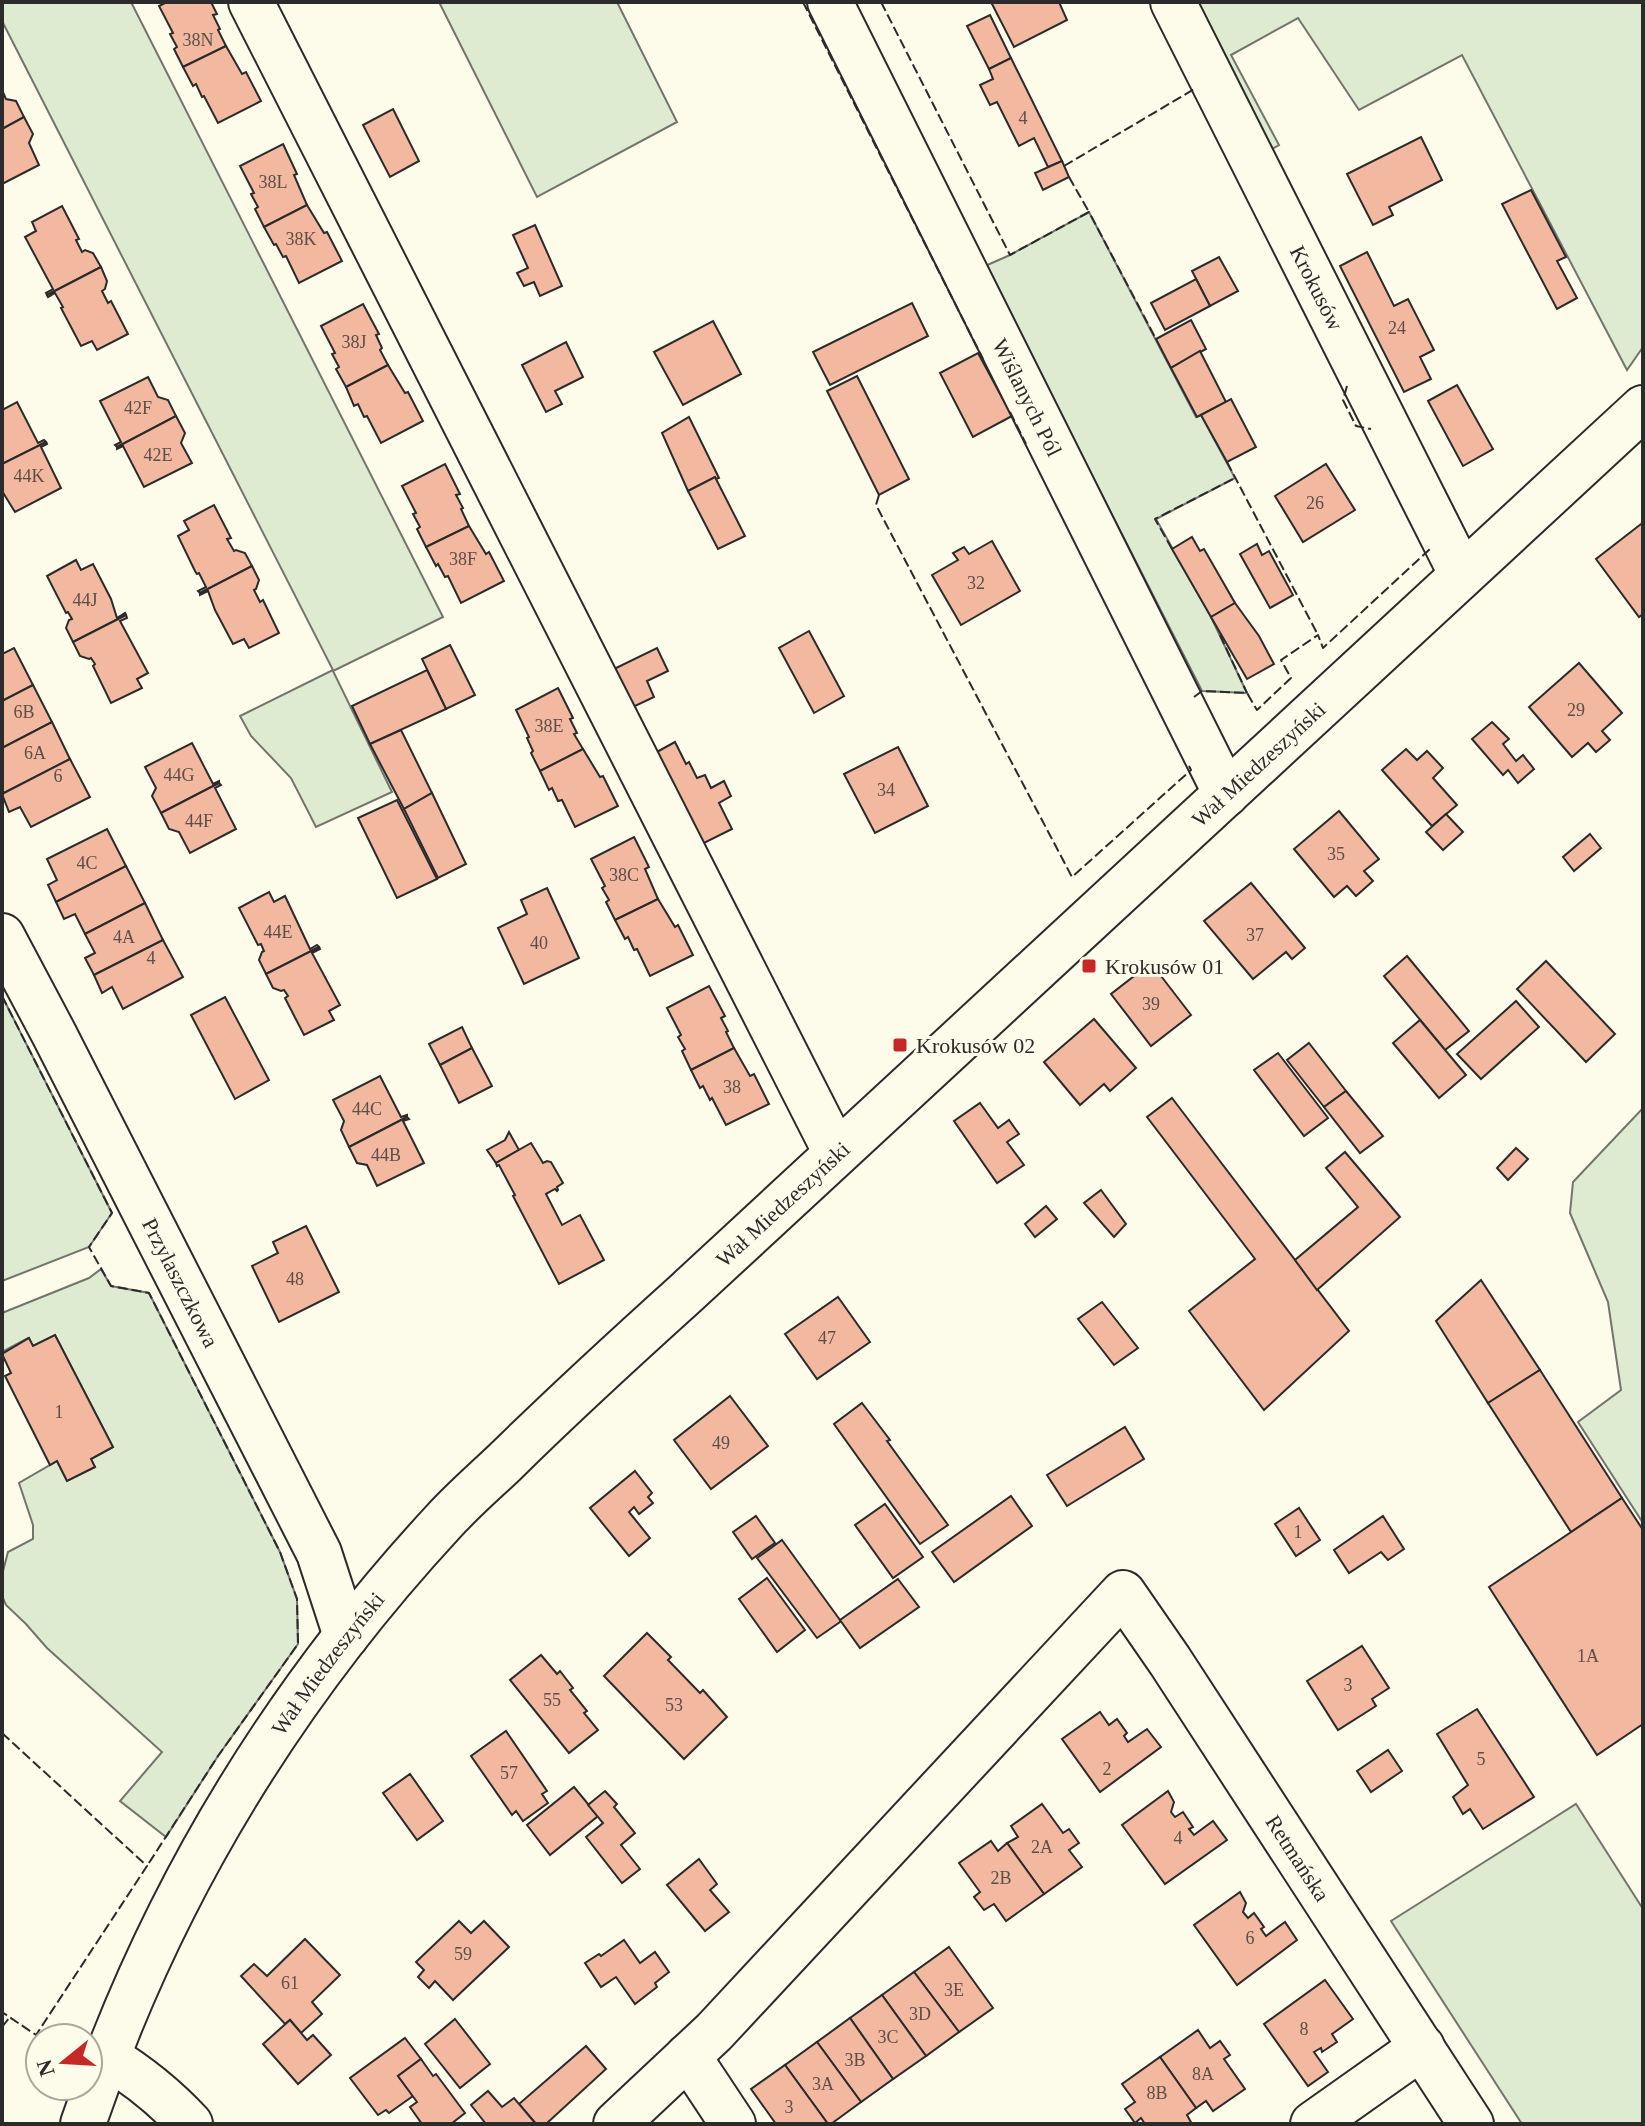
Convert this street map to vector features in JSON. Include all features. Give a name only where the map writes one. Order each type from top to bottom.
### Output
[{"type":"street","points":[[251,2],[836,1153]]},
{"type":"street","name":"Wiślanych Pól","points":[[830,2],[1226,794]]},
{"type":"street","name":"Krokusów","points":[[1173,2],[1462,575]]},
{"type":"street","name":"Wał Miedzeszyński","points":[[83,2124],[106,2056],[189,1876],[271,1740],[346,1636],[411,1557],[579,1389],[1643,408]]},
{"type":"street","name":"Przylaszczkowa","points":[[2,936],[319,1553],[346,1636]]},
{"type":"street","name":"Retmańska","points":[[688,2056],[714,2032],[1123,1593],[1471,2124]]},
{"type":"street","points":[[1313,2124],[1422,2047]]},
{"type":"street","points":[[106,2056],[138,2075],[190,2124]]},
{"type":"street","points":[[616,2124],[688,2056],[733,2124]]},
{"type":"green space","points":[[2,2],[131,2],[443,617],[333,671],[392,792],[316,827],[291,778],[251,736],[240,716],[333,670],[2,21]]},
{"type":"green space","points":[[439,2],[617,2],[677,122],[537,197]]},
{"type":"green space","points":[[1185,2],[1643,2],[1643,347],[1627,370],[1462,55],[1359,110],[1298,18],[1231,55],[1279,145],[1263,154]]},
{"type":"green space","points":[[1089,212],[1196,417],[1201,415],[1235,478],[1156,519],[1211,617],[1247,693],[1202,691],[985,266]]},
{"type":"green space","points":[[2,996],[112,1213],[89,1247],[2,1281]]},
{"type":"green space","points":[[1643,1108],[1643,1523],[1578,1422],[1621,1390],[1608,1302],[1570,1213],[1573,1182]]},
{"type":"green space","points":[[101,1269],[111,1286],[149,1293],[280,1552],[297,1599],[298,1644],[218,1756],[166,1837],[120,1801],[162,1752],[47,1648],[6,1605],[2,1596],[2,1575],[8,1552],[33,1539],[33,1525],[19,1483],[57,1461],[67,1481],[95,1467],[91,1459],[113,1447],[55,1335],[33,1346],[28,1338],[2,1352],[2,1313],[89,1278]]},
{"type":"green space","points":[[1576,1804],[1643,1909],[1643,2124],[1522,2124],[1391,1921]]},
{"type":"building","points":[[167,2],[211,2],[217,14],[213,15],[218,30],[226,46],[183,67],[174,49],[177,47],[170,34],[173,33],[159,6]]},
{"type":"building","points":[[991,2],[1059,2],[1067,20],[1014,47]]},
{"type":"building","points":[[990,15],[1011,58],[989,69],[967,26]]},
{"type":"building","points":[[226,46],[242,74],[246,72],[261,101],[218,123],[204,96],[196,84],[193,86],[183,67]]},
{"type":"building","points":[[1011,58],[1062,161],[1048,167],[1034,138],[1019,146],[997,102],[990,105],[980,85],[993,79],[989,69]]},
{"type":"building","points":[[2,90],[6,99],[16,101],[24,117],[2,129]]},
{"type":"building","points":[[393,109],[419,161],[390,177],[363,125]]},
{"type":"building","points":[[24,117],[33,134],[29,143],[39,165],[2,184],[2,129]]},
{"type":"building","points":[[1421,137],[1442,180],[1389,207],[1393,215],[1373,225],[1347,174]]},
{"type":"building","points":[[283,144],[307,205],[264,227],[255,209],[258,207],[251,194],[254,193],[240,166]]},
{"type":"building","points":[[1062,161],[1069,177],[1043,190],[1035,173]]},
{"type":"building","points":[[1531,190],[1566,257],[1557,261],[1577,298],[1557,309],[1502,204]]},
{"type":"building","points":[[307,205],[324,233],[327,232],[342,261],[299,283],[286,256],[283,257],[264,227]]},
{"type":"building","points":[[62,206],[79,239],[76,240],[82,252],[93,253],[101,267],[47,295],[53,289],[25,237],[36,231],[32,222]]},
{"type":"building","points":[[535,225],[562,286],[540,296],[534,282],[524,286],[517,273],[528,268],[513,235]]},
{"type":"building","points":[[1367,252],[1394,306],[1408,299],[1434,350],[1420,357],[1431,379],[1404,392],[1340,266]]},
{"type":"building","points":[[1219,257],[1238,291],[1210,306],[1192,271]]},
{"type":"building","points":[[101,267],[107,281],[102,291],[108,303],[111,301],[128,334],[97,350],[92,341],[81,346],[55,293],[47,295]]},
{"type":"building","points":[[1196,279],[1210,306],[1165,330],[1151,303]]},
{"type":"building","points":[[912,303],[928,336],[830,385],[813,352]]},
{"type":"building","points":[[363,304],[379,334],[376,335],[382,348],[380,350],[388,365],[346,387],[336,369],[339,367],[332,354],[335,353],[321,326]]},
{"type":"building","points":[[1191,320],[1206,349],[1171,368],[1156,339]]},
{"type":"building","points":[[713,321],[741,374],[683,405],[654,352]]},
{"type":"building","points":[[566,342],[583,377],[555,391],[562,404],[546,412],[522,365]]},
{"type":"building","points":[[1200,351],[1226,402],[1197,417],[1171,368]]},
{"type":"building","points":[[978,353],[1012,416],[973,437],[940,373]]},
{"type":"building","points":[[388,365],[405,393],[408,392],[423,421],[381,443],[367,416],[364,417],[358,404],[354,406],[346,387]]},
{"type":"building","points":[[857,376],[909,479],[879,495],[827,391]]},
{"type":"building","points":[[148,377],[158,397],[168,400],[176,416],[117,447],[115,445],[121,442],[100,401]]},
{"type":"building","points":[[1457,385],[1493,449],[1463,466],[1428,401]]},
{"type":"building","points":[[1231,399],[1256,447],[1227,462],[1201,415]]},
{"type":"building","points":[[17,402],[38,443],[46,442],[2,464],[2,410]]},
{"type":"building","points":[[176,416],[185,433],[181,443],[192,463],[144,487],[123,446],[117,447]]},
{"type":"building","points":[[689,417],[719,478],[715,477],[688,491],[662,433]]},
{"type":"building","points":[[46,442],[41,447],[61,488],[15,512],[2,491],[2,464]]},
{"type":"building","points":[[445,464],[460,494],[456,495],[469,526],[426,547],[417,529],[420,527],[413,514],[416,513],[402,486]]},
{"type":"building","points":[[1326,464],[1355,510],[1303,542],[1275,496]]},
{"type":"building","points":[[715,477],[745,536],[718,549],[688,491]]},
{"type":"building","points":[[214,505],[231,538],[227,539],[234,551],[245,553],[252,566],[200,593],[198,591],[206,587],[178,536],[189,530],[184,521]]},
{"type":"building","points":[[1641,524],[1643,614],[1639,617],[1596,559]]},
{"type":"building","points":[[469,526],[486,554],[489,552],[504,581],[461,603],[448,576],[445,577],[438,564],[436,566],[426,547]]},
{"type":"building","points":[[1192,537],[1200,551],[1204,549],[1235,603],[1211,617],[1172,549]]},
{"type":"building","points":[[992,541],[1020,591],[961,625],[932,575],[958,560],[953,553],[964,547],[969,554]]},
{"type":"building","points":[[1257,544],[1262,555],[1269,551],[1293,595],[1270,608],[1240,554]]},
{"type":"building","points":[[76,560],[81,570],[93,564],[117,618],[126,615],[73,642],[66,628],[72,619],[47,576]]},
{"type":"building","points":[[252,566],[259,580],[254,590],[260,602],[263,600],[279,633],[249,648],[244,639],[233,644],[208,591],[200,593]]},
{"type":"building","points":[[1235,603],[1259,636],[1274,664],[1247,679],[1211,617]]},
{"type":"building","points":[[126,615],[127,618],[120,621],[148,673],[137,679],[142,688],[111,703],[93,666],[95,664],[91,658],[80,656],[73,642]]},
{"type":"building","points":[[809,631],[844,696],[814,713],[779,648]]},
{"type":"building","points":[[450,645],[475,695],[446,709],[422,659]]},
{"type":"building","points":[[14,648],[33,685],[2,701],[2,654]]},
{"type":"building","points":[[657,648],[668,671],[647,681],[654,697],[633,707],[614,669]]},
{"type":"building","points":[[1579,663],[1622,713],[1602,731],[1610,740],[1596,752],[1588,743],[1572,757],[1529,707]]},
{"type":"building","points":[[427,670],[446,709],[370,744],[352,706]]},
{"type":"building","points":[[33,685],[52,722],[2,748],[2,701]]},
{"type":"building","points":[[558,688],[573,718],[570,719],[577,733],[574,734],[583,749],[540,771],[516,710]]},
{"type":"building","points":[[52,722],[70,759],[2,794],[2,748]]},
{"type":"building","points":[[1492,722],[1509,739],[1503,744],[1516,761],[1523,755],[1534,769],[1518,783],[1508,770],[1503,775],[1472,739]]},
{"type":"building","points":[[401,730],[432,793],[404,809],[370,744]]},
{"type":"building","points":[[675,742],[697,778],[705,775],[711,788],[724,781],[731,796],[719,803],[732,829],[702,844],[655,753]]},
{"type":"building","points":[[192,743],[213,784],[219,783],[161,813],[152,796],[156,788],[145,767]]},
{"type":"building","points":[[898,747],[928,806],[875,833],[844,774]]},
{"type":"building","points":[[583,749],[600,777],[603,776],[618,806],[575,827],[562,800],[558,801],[552,788],[549,790],[540,771]]},
{"type":"building","points":[[1406,749],[1417,760],[1427,751],[1443,768],[1433,778],[1457,805],[1432,826],[1382,770]]},
{"type":"building","points":[[70,759],[90,797],[31,827],[20,807],[9,812],[2,794]]},
{"type":"building","points":[[219,783],[221,785],[215,788],[236,829],[190,853],[179,832],[169,829],[161,813]]},
{"type":"building","points":[[432,793],[466,864],[438,878],[404,809]]},
{"type":"building","points":[[397,800],[437,879],[397,898],[358,818]]},
{"type":"building","points":[[1339,811],[1379,859],[1364,871],[1373,881],[1356,896],[1347,886],[1334,897],[1294,849]]},
{"type":"building","points":[[1446,814],[1463,832],[1443,850],[1426,832]]},
{"type":"building","points":[[107,829],[126,866],[56,902],[48,885],[57,880],[47,859]]},
{"type":"building","points":[[1590,834],[1601,848],[1574,871],[1563,857]]},
{"type":"building","points":[[634,837],[649,867],[645,869],[658,899],[615,920],[606,902],[609,900],[602,888],[605,886],[591,859]]},
{"type":"building","points":[[126,866],[145,903],[85,934],[75,914],[64,919],[56,902]]},
{"type":"building","points":[[1251,883],[1305,948],[1292,959],[1286,952],[1253,979],[1204,921]]},
{"type":"building","points":[[547,888],[579,958],[524,984],[498,928],[527,914],[521,900]]},
{"type":"building","points":[[269,892],[274,902],[285,896],[310,949],[319,947],[266,974],[259,960],[264,951],[239,908]]},
{"type":"building","points":[[658,899],[675,927],[678,925],[693,955],[650,976],[637,949],[634,950],[628,937],[625,939],[615,920]]},
{"type":"building","points":[[145,903],[163,940],[94,975],[85,958],[95,953],[85,934]]},
{"type":"building","points":[[163,940],[183,977],[123,1009],[112,987],[102,993],[94,975]]},
{"type":"building","points":[[319,947],[312,953],[340,1005],[329,1011],[334,1020],[304,1035],[285,998],[288,996],[284,990],[273,988],[266,974]]},
{"type":"building","points":[[1407,956],[1469,1031],[1445,1050],[1384,976]]},
{"type":"building","points":[[1546,961],[1615,1034],[1586,1062],[1517,989]]},
{"type":"building","points":[[1151,963],[1191,1015],[1151,1046],[1111,994]]},
{"type":"building","points":[[709,986],[725,1016],[721,1018],[734,1048],[691,1070],[678,1037],[681,1035],[667,1008]]},
{"type":"building","points":[[225,997],[269,1080],[235,1099],[191,1015]]},
{"type":"building","points":[[1516,1001],[1539,1027],[1481,1079],[1457,1054]]},
{"type":"building","points":[[1094,1019],[1136,1068],[1110,1091],[1104,1084],[1080,1105],[1044,1062]]},
{"type":"building","points":[[1420,1020],[1466,1075],[1439,1098],[1393,1043]]},
{"type":"building","points":[[462,1027],[472,1048],[440,1065],[429,1044]]},
{"type":"building","points":[[1309,1043],[1346,1091],[1324,1107],[1287,1060]]},
{"type":"building","points":[[472,1048],[492,1086],[459,1103],[440,1065]]},
{"type":"building","points":[[734,1048],[750,1076],[754,1074],[769,1104],[726,1125],[712,1098],[710,1100],[703,1086],[700,1088],[691,1070]]},
{"type":"building","points":[[1278,1053],[1328,1118],[1304,1136],[1254,1070]]},
{"type":"building","points":[[380,1076],[401,1117],[407,1117],[349,1147],[341,1130],[344,1121],[333,1100]]},
{"type":"building","points":[[1346,1091],[1383,1136],[1360,1153],[1324,1107]]},
{"type":"building","points":[[1172,1098],[1349,1331],[1264,1410],[1189,1311],[1255,1259],[1147,1117]]},
{"type":"building","points":[[980,1103],[998,1128],[1009,1120],[1019,1134],[1007,1142],[1024,1165],[997,1183],[954,1121]]},
{"type":"building","points":[[407,1117],[409,1119],[403,1121],[424,1163],[377,1186],[367,1165],[357,1163],[349,1147]]},
{"type":"building","points":[[509,1132],[519,1150],[496,1163],[487,1150],[505,1140]]},
{"type":"building","points":[[531,1143],[543,1163],[551,1162],[563,1183],[557,1191],[555,1189],[546,1194],[562,1225],[580,1215],[604,1260],[559,1284],[496,1163]]},
{"type":"building","points":[[1516,1148],[1528,1159],[1508,1180],[1497,1168]]},
{"type":"building","points":[[1345,1152],[1400,1217],[1317,1290],[1295,1260],[1358,1207],[1326,1168]]},
{"type":"building","points":[[1101,1190],[1126,1224],[1114,1237],[1084,1203]]},
{"type":"building","points":[[1046,1206],[1057,1219],[1035,1237],[1025,1224]]},
{"type":"building","points":[[306,1226],[339,1292],[279,1322],[252,1266],[278,1253],[273,1242]]},
{"type":"building","points":[[1481,1280],[1540,1370],[1488,1403],[1436,1321]]},
{"type":"building","points":[[838,1297],[870,1342],[817,1379],[785,1334]]},
{"type":"building","points":[[1102,1302],[1138,1348],[1114,1365],[1078,1319]]},
{"type":"building","points":[[55,1335],[113,1447],[91,1459],[95,1467],[67,1481],[57,1461],[50,1465],[5,1376],[11,1373],[2,1354],[29,1338],[33,1346]]},
{"type":"building","points":[[1540,1370],[1622,1498],[1571,1532],[1488,1403]]},
{"type":"building","points":[[730,1396],[768,1446],[711,1489],[674,1440]]},
{"type":"building","points":[[862,1403],[948,1525],[920,1544],[834,1424]]},
{"type":"building","points":[[1125,1427],[1144,1459],[1067,1506],[1047,1475]]},
{"type":"building","points":[[635,1471],[652,1493],[648,1497],[653,1503],[639,1514],[634,1507],[629,1512],[650,1538],[629,1556],[590,1508]]},
{"type":"building","points":[[1011,1496],[1032,1526],[954,1582],[932,1552]]},
{"type":"building","points":[[1622,1498],[1643,1530],[1643,1724],[1597,1755],[1489,1587]]},
{"type":"building","points":[[885,1504],[923,1557],[893,1578],[855,1525]]},
{"type":"building","points":[[1299,1508],[1320,1540],[1296,1556],[1275,1524]]},
{"type":"building","points":[[756,1516],[775,1543],[752,1559],[733,1532]]},
{"type":"building","points":[[1383,1516],[1404,1549],[1388,1560],[1381,1552],[1349,1573],[1334,1550]]},
{"type":"building","points":[[782,1540],[840,1620],[817,1638],[757,1558]]},
{"type":"building","points":[[767,1578],[805,1630],[777,1652],[739,1599]]},
{"type":"building","points":[[898,1579],[919,1607],[860,1648],[840,1620]]},
{"type":"building","points":[[647,1633],[671,1657],[668,1660],[700,1693],[703,1690],[727,1717],[684,1759],[604,1676]]},
{"type":"building","points":[[1362,1646],[1389,1688],[1372,1699],[1376,1706],[1338,1730],[1307,1681]]},
{"type":"building","points":[[541,1655],[557,1674],[560,1671],[573,1688],[570,1690],[598,1730],[569,1753],[510,1680]]},
{"type":"building","points":[[1477,1709],[1534,1797],[1483,1829],[1470,1809],[1463,1814],[1453,1797],[1468,1785],[1437,1734]]},
{"type":"building","points":[[1100,1712],[1109,1725],[1117,1719],[1127,1733],[1124,1736],[1128,1742],[1147,1729],[1161,1747],[1100,1792],[1062,1739]]},
{"type":"building","points":[[506,1731],[547,1791],[542,1794],[548,1803],[523,1821],[516,1811],[512,1815],[471,1756]]},
{"type":"building","points":[[1388,1750],[1402,1771],[1371,1792],[1357,1771]]},
{"type":"building","points":[[410,1774],[443,1821],[417,1840],[383,1793]]},
{"type":"building","points":[[574,1787],[598,1816],[550,1855],[527,1825]]},
{"type":"building","points":[[605,1791],[635,1833],[621,1845],[640,1869],[622,1883],[586,1837],[603,1823],[588,1805]]},
{"type":"building","points":[[1168,1791],[1174,1802],[1171,1812],[1175,1817],[1183,1812],[1193,1827],[1189,1829],[1194,1835],[1213,1821],[1227,1840],[1165,1884],[1122,1825]]},
{"type":"building","points":[[1042,1804],[1063,1833],[1069,1829],[1079,1843],[1069,1850],[1082,1867],[1044,1894],[1007,1843],[1018,1837],[1011,1826]]},
{"type":"building","points":[[991,1841],[998,1851],[1007,1843],[1044,1894],[1006,1921],[994,1904],[984,1910],[974,1897],[980,1892],[959,1863]]},
{"type":"building","points":[[699,1859],[717,1884],[710,1890],[729,1912],[705,1931],[667,1885]]},
{"type":"building","points":[[1240,1892],[1246,1903],[1243,1912],[1248,1918],[1254,1913],[1266,1936],[1285,1922],[1297,1940],[1237,1985],[1194,1925]]},
{"type":"building","points":[[459,1921],[471,1933],[484,1921],[509,1947],[453,2000],[435,1981],[429,1988],[418,1977],[424,1970],[416,1962]]},
{"type":"building","points":[[305,1939],[340,1975],[312,2002],[322,2014],[301,2033],[290,2020],[285,2024],[241,1976],[254,1964],[267,1976]]},
{"type":"building","points":[[624,1940],[640,1963],[655,1952],[669,1972],[655,1983],[657,1987],[635,2004],[616,1977],[601,1987],[585,1963]]},
{"type":"building","points":[[949,1947],[993,2008],[959,2032],[914,1972]]},
{"type":"building","points":[[914,1972],[959,2032],[926,2056],[882,1995]]},
{"type":"building","points":[[1325,1980],[1353,2019],[1332,2034],[1337,2042],[1322,2052],[1321,2048],[1314,2052],[1328,2072],[1308,2086],[1264,2024]]},
{"type":"building","points":[[882,1995],[926,2056],[893,2079],[850,2018]]},
{"type":"building","points":[[850,2018],[893,2079],[861,2102],[817,2042]]},
{"type":"building","points":[[455,2019],[490,2064],[460,2088],[425,2044]]},
{"type":"building","points":[[290,2020],[307,2040],[313,2035],[331,2055],[298,2084],[263,2044]]},
{"type":"building","points":[[1198,2030],[1210,2048],[1220,2041],[1230,2055],[1224,2059],[1245,2089],[1213,2111],[1206,2101],[1196,2108],[1160,2057]]},
{"type":"building","points":[[405,2038],[421,2059],[398,2076],[413,2096],[389,2113],[386,2110],[378,2115],[350,2078]]},
{"type":"building","points":[[817,2042],[861,2102],[831,2124],[785,2065]]},
{"type":"building","points":[[586,2046],[606,2069],[546,2124],[536,2124],[519,2104]]},
{"type":"building","points":[[1160,2057],[1196,2108],[1187,2115],[1192,2124],[1145,2124],[1141,2118],[1135,2123],[1125,2109],[1135,2102],[1122,2084]]},
{"type":"building","points":[[421,2059],[465,2113],[451,2124],[422,2124],[410,2107],[417,2102],[398,2076]]},
{"type":"building","points":[[785,2065],[828,2124],[776,2124],[751,2089]]},
{"type":"building","points":[[488,2091],[502,2107],[514,2098],[536,2124],[486,2124],[471,2105]]},
{"type":"fence","points":[[803,2],[983,359]]},
{"type":"fence","points":[[881,2],[1010,255],[1089,212],[1156,339]]},
{"type":"fence","points":[[1064,166],[1196,88]]},
{"type":"fence","points":[[1069,177],[1089,212]]},
{"type":"fence","points":[[1347,386],[1343,400],[1356,426],[1371,429]]},
{"type":"fence","points":[[1010,412],[1026,444]]},
{"type":"fence","points":[[1227,462],[1318,635]]},
{"type":"fence","points":[[1172,549],[1155,519],[1235,478]]},
{"type":"fence","points":[[879,495],[876,505],[1072,877],[1191,770],[1189,766]]},
{"type":"fence","points":[[1194,697],[1202,691],[1247,693],[1257,710],[1291,678],[1281,660],[1318,635],[1323,648],[1430,549]]},
{"type":"fence","points":[[1220,635],[1247,693]]},
{"type":"fence","points":[[2,996],[112,1213],[89,1247],[111,1286],[149,1293],[280,1552],[297,1599],[298,1644],[218,1756],[147,1866]]},
{"type":"fence","points":[[2,1733],[147,1866],[36,2035],[2,2012]]},
{"type":"fence","points":[[2,2027],[10,2017]]},
{"type":"place","name":"Krokusów 01","points":[[1089,966]]},
{"type":"place","name":"Krokusów 02","points":[[900,1045]]}]
